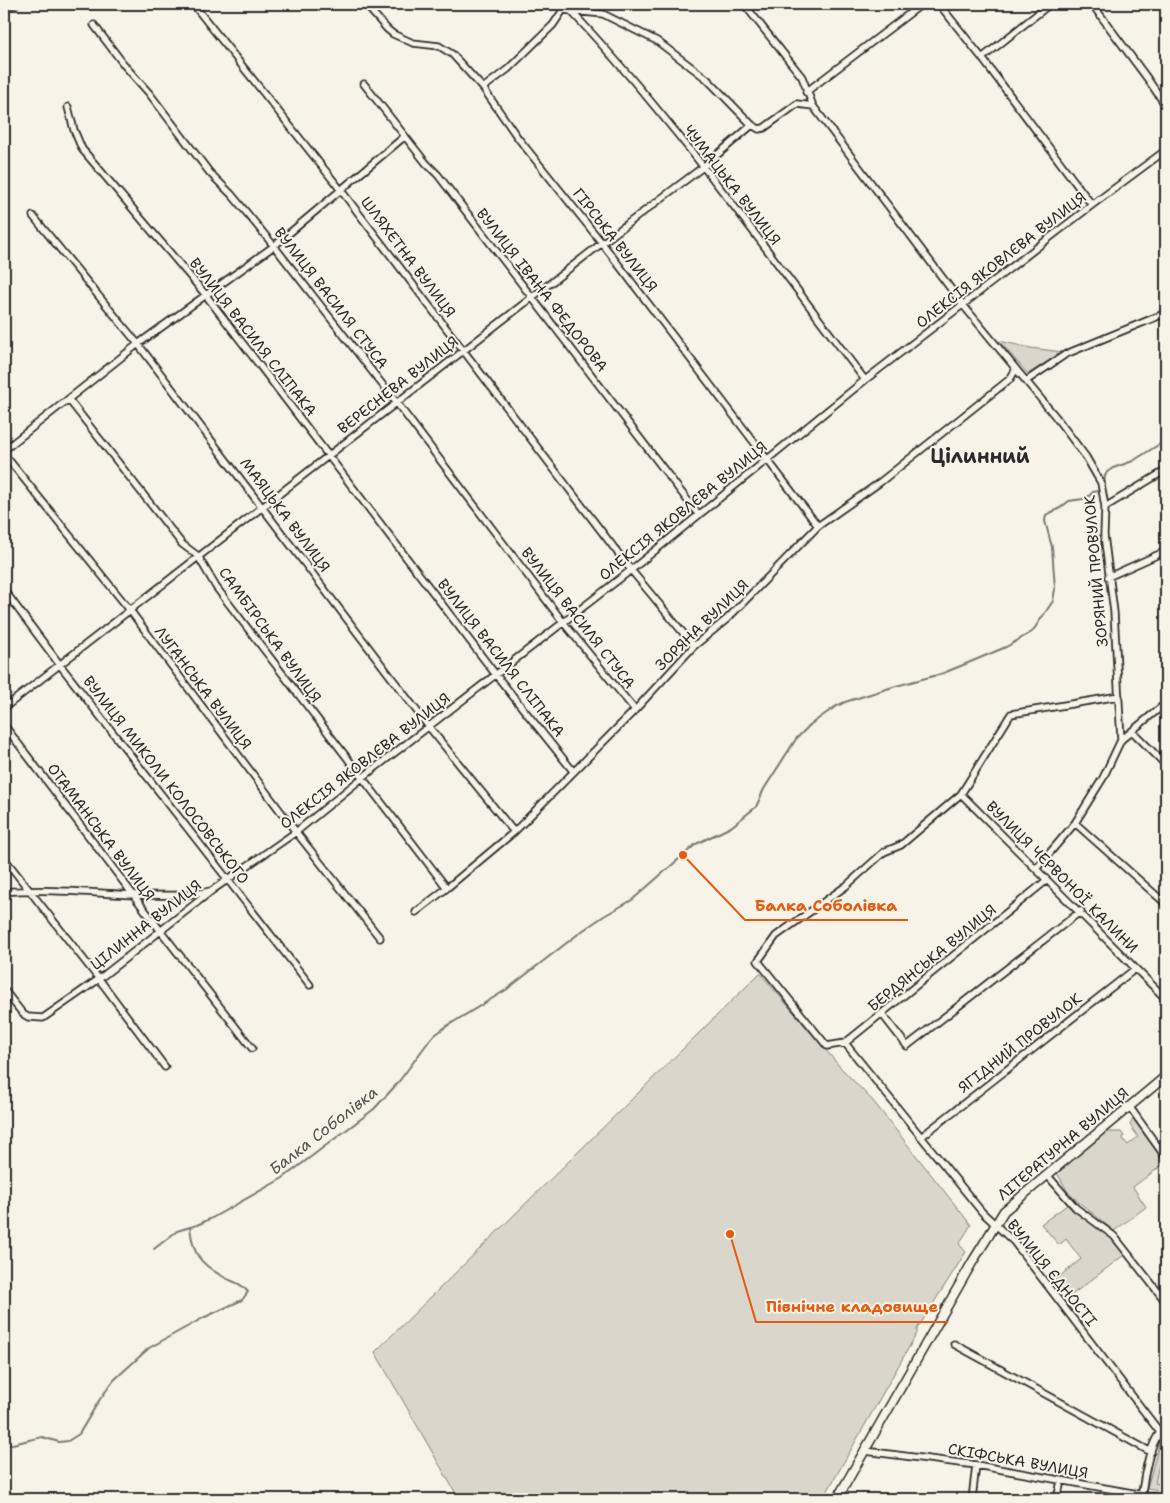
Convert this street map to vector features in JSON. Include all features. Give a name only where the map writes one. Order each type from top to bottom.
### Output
[{"type":"street","points":[[4,7],[16,4]]},
{"type":"street","name":"ШЛЯХЕТНА ВУЛИЦЯ","points":[[193,4],[340,189],[630,570],[694,646]]},
{"type":"street","name":"ГІРСЬКА ВУЛИЦЯ","points":[[365,4],[393,34],[414,42],[439,46],[452,54],[483,88],[518,138],[602,243],[818,526]]},
{"type":"street","points":[[483,88],[508,68],[553,26],[567,4]]},
{"type":"street","name":"ЗОРЯНИЙ ПРОВУЛОК","points":[[744,4],[802,77],[806,92],[813,106],[963,304],[1086,456],[1100,483],[1105,507],[1104,535],[1114,612],[1121,740]]},
{"type":"street","points":[[806,92],[922,4]]},
{"type":"street","points":[[938,4],[982,58],[1092,205]]},
{"type":"street","points":[[982,58],[1050,4]]},
{"type":"street","points":[[1092,4],[1166,106]]},
{"type":"street","points":[[563,10],[603,14],[656,41],[707,79],[752,125]]},
{"type":"street","name":"ЧУМАЦЬКА ВУЛИЦЯ","points":[[571,11],[600,41],[703,167],[865,380]]},
{"type":"street","name":"ВУЛИЦЯ ВАСИЛЯ СТУСА","points":[[94,25],[210,173],[232,194],[274,246],[396,402],[563,622],[634,710]]},
{"type":"street","name":"ВУЛИЦЯ ІВАНА ФЕДОРОВА","points":[[364,84],[404,137],[438,175],[698,514]]},
{"type":"street","name":"ВЕРЕСНЕВА ВУЛИЦЯ","points":[[4,708],[463,350],[703,167],[752,125],[759,129],[764,128],[796,104],[813,106]]},
{"type":"street","name":"ВУЛИЦЯ ВАСИЛЯ СЛІПАКА","points":[[68,107],[74,130],[82,149],[205,294],[496,675],[573,771]]},
{"type":"street","points":[[4,450],[138,344],[274,246],[404,137]]},
{"type":"street","name":"ОЛЕКСІЯ ЯКОВЛЄВА ВУЛИЦЯ","points":[[214,890],[296,832],[362,778],[630,570],[865,380],[1166,150]]},
{"type":"street","name":"МАЯЦЬКА ВУЛИЦЯ","points":[[33,216],[138,344],[263,506],[429,727],[514,832]]},
{"type":"street","points":[[1026,381],[1066,354],[1166,313]]},
{"type":"street","name":"ЗОРЯНА ВУЛИЦЯ","points":[[416,912],[514,832],[694,646],[727,618],[818,526],[879,484],[912,458],[1010,378],[1016,369]]},
{"type":"street","name":"САМБІРСЬКА ВУЛИЦЯ","points":[[68,400],[182,544],[198,556],[216,587],[447,888]]},
{"type":"street","name":"ЛУГАНСЬКА ВУЛИЦЯ","points":[[4,454],[129,609],[296,832],[380,938]]},
{"type":"street","points":[[1105,507],[1166,470]]},
{"type":"street","points":[[1108,577],[1166,551]]},
{"type":"street","name":"ВУЛИЦЯ МИКОЛИ КОЛОСОВСЬКОГО","points":[[4,590],[60,665],[310,985]]},
{"type":"street","points":[[961,794],[1010,714],[1119,696]]},
{"type":"street","points":[[1036,869],[1075,823],[1103,778],[1121,740],[1166,703]]},
{"type":"street","name":"ОТАМАНСЬКА ВУЛИЦЯ","points":[[4,725],[252,1048]]},
{"type":"street","points":[[1132,731],[1166,766]]},
{"type":"street","name":"ВУЛИЦЯ ЧЕРВОНОЇ КАЛИНИ","points":[[961,794],[1166,999]]},
{"type":"street","name":"БЕРДЯНСЬКА ВУЛИЦЯ","points":[[961,794],[901,845],[884,852],[846,886],[776,936],[758,961],[828,1046],[845,1043],[1047,880]]},
{"type":"street","points":[[1075,823],[1166,904]]},
{"type":"street","points":[[4,858],[165,1067]]},
{"type":"street","name":"ЦІЛИННА ВУЛИЦЯ","points":[[4,892],[27,890],[193,895],[214,890]]},
{"type":"street","name":"ЦІЛИННА ВУЛИЦЯ","points":[[4,990],[23,1014],[28,1017],[43,1018],[99,979],[214,890]]},
{"type":"street","points":[[882,1014],[908,1046],[1080,912]]},
{"type":"street","name":"ЯГІДНИЙ ПРОВУЛОК","points":[[921,1137],[1135,969]]},
{"type":"street","name":"ВУЛИЦЯ ЄДНОСТІ","points":[[845,1043],[982,1212],[996,1223],[1014,1242],[1159,1431]]},
{"type":"street","name":"ЛІТЕРАТУРНА ВУЛИЦЯ","points":[[837,1499],[1004,1211],[1166,1076]]},
{"type":"street","points":[[1129,1106],[1166,1158]]},
{"type":"street","points":[[1048,1176],[1076,1208],[1114,1236],[1166,1302]]},
{"type":"street","points":[[954,1344],[1151,1452]]},
{"type":"street","points":[[1141,1497],[1151,1452],[1159,1431],[1166,1426]]},
{"type":"street","name":"СКІФСЬКА ВУЛИЦЯ","points":[[865,1451],[976,1465],[1141,1497],[1166,1499]]},
{"type":"street","points":[[972,1499],[976,1465]]},
{"type":"street","points":[[1057,1499],[1061,1481]]},
{"type":"shaded area","points":[[999,341],[1031,348],[1062,352],[1028,374]]},
{"type":"shaded area","points":[[760,973],[841,1068],[873,1101],[971,1225],[959,1244],[966,1252],[917,1329],[917,1333],[823,1499],[459,1499],[375,1352]]},
{"type":"shaded area","points":[[1133,1119],[1164,1161],[1161,1166],[1133,1187],[1146,1207],[1114,1231],[1069,1194],[1057,1173],[1106,1132],[1121,1132],[1124,1136],[1123,1139],[1128,1145],[1138,1137],[1130,1125]]},
{"type":"shaded area","points":[[1067,1205],[1111,1237],[1124,1255],[1069,1297],[1055,1280],[1081,1259],[1066,1239],[1059,1245],[1041,1224]]},
{"type":"shaded area","points":[[1166,1431],[1166,1485],[1155,1484]]},
{"type":"shaded area","points":[[1166,1431],[1155,1483],[1166,1485],[1166,1491],[1147,1488],[1161,1438]]},
{"type":"waterway","name":"Балка Соболівка","points":[[1104,486],[1107,472],[1133,461],[1166,440]]},
{"type":"waterway","name":"Балка Соболівка","points":[[154,1249],[177,1231],[212,1218],[283,1178],[374,1109],[397,1084],[432,1037],[506,990],[582,931],[632,900],[696,844],[731,827],[756,807],[764,789],[796,739],[811,724],[835,707],[896,686],[941,674],[1006,647],[1032,632],[1053,601],[1055,589],[1052,547],[1045,521],[1046,515],[1069,501],[1083,499],[1093,492],[1102,490]]},
{"type":"waterway","name":"Балка Соболівка","points":[[4,1446],[42,1437],[59,1442],[68,1441],[79,1434],[114,1380],[149,1348],[203,1318],[242,1300],[248,1292],[245,1288],[214,1271],[198,1257],[190,1227]]},
{"type":"place","name":"Балка Соболівка","points":[[683,855]]},
{"type":"place","name":"Північне кладовище","points":[[730,1234]]},
{"type":"district","name":"Цілинний","points":[[980,456]]}]
